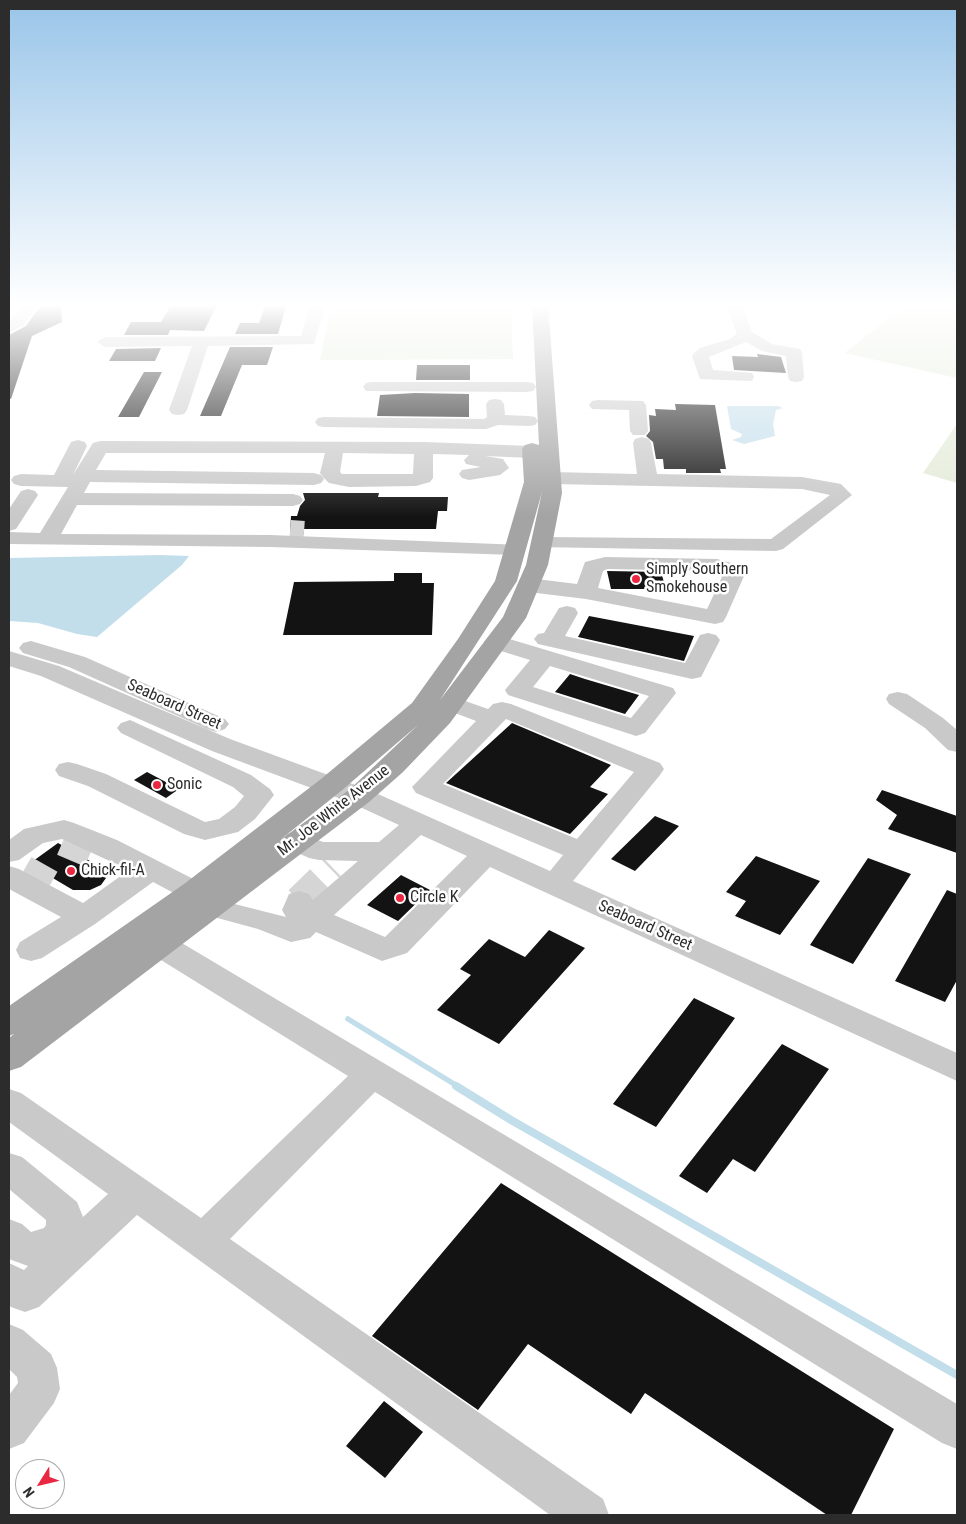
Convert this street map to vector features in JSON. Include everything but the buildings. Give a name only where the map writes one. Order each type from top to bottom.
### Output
[{"type":"main road","name":"Mr. Joe White Avenue","points":[[9,1023],[297,841],[421,709],[469,640],[506,581],[534,482],[526,374]]},
{"type":"main road","name":"Mr. Joe White Avenue","points":[[9,1057],[159,944],[203,899],[345,791],[393,766],[452,703],[514,618],[537,565],[552,493],[545,374]]},
{"type":"street","points":[[178,410],[191,374]]},
{"type":"street","points":[[706,374],[746,376]]},
{"type":"street","points":[[372,387],[527,387]]},
{"type":"street","points":[[494,395],[496,420]]},
{"type":"street","points":[[354,422],[359,404]]},
{"type":"street","points":[[598,405],[637,405],[648,480]]},
{"type":"street","points":[[324,422],[486,424],[496,420],[529,421]]},
{"type":"street","points":[[60,481],[78,446]]},
{"type":"street","points":[[114,468],[105,466],[104,461],[127,454],[129,446]]},
{"type":"street","points":[[52,531],[100,447],[424,448],[532,452]]},
{"type":"street","points":[[335,448],[330,472],[336,479],[349,481],[416,480],[423,478],[424,448]]},
{"type":"street","points":[[542,543],[776,545],[842,495],[834,488],[802,483],[552,478]]},
{"type":"street","points":[[9,525],[24,488],[60,481],[83,479],[314,479]]},
{"type":"street","points":[[71,499],[293,500]]},
{"type":"street","points":[[9,538],[52,531],[318,535],[324,542]]},
{"type":"street","points":[[284,534],[324,542],[374,543],[417,547],[515,549]]},
{"type":"street","points":[[586,592],[593,567],[605,563],[717,565],[728,569],[732,576]]},
{"type":"street","points":[[548,649],[582,668],[664,692],[636,728],[517,690],[548,649],[567,613]]},
{"type":"street","points":[[501,635],[548,649],[692,672],[708,640]]},
{"type":"street","name":"Seaboard Street","points":[[9,643],[77,662],[153,695],[288,756],[345,791]]},
{"type":"street","name":"Seaboard Street","points":[[9,658],[50,671],[221,745],[345,791],[957,1068]]},
{"type":"street","points":[[898,699],[934,723],[957,744]]},
{"type":"street","points":[[452,703],[493,719]]},
{"type":"street","points":[[554,885],[582,852],[651,769],[502,709],[425,787],[582,852]]},
{"type":"street","points":[[68,770],[97,780],[194,828],[205,831],[228,826],[245,813],[260,795],[242,781],[130,728]]},
{"type":"street","points":[[200,761],[221,745]]},
{"type":"street","points":[[300,912],[386,852],[418,823]]},
{"type":"street","points":[[14,866],[34,836],[64,829],[107,847],[203,899],[300,912],[382,950],[396,945],[486,854]]},
{"type":"street","points":[[14,866],[20,868],[19,862],[24,854],[37,844],[52,839],[63,840]]},
{"type":"street","points":[[297,841],[346,863],[386,852]]},
{"type":"street","points":[[31,950],[79,905],[130,876],[128,872],[98,856]]},
{"type":"street","points":[[14,866],[79,905]]},
{"type":"street","points":[[79,905],[150,870]]},
{"type":"street","points":[[159,944],[957,1428]]},
{"type":"street","points":[[202,1241],[373,1073]]},
{"type":"street","points":[[9,1103],[588,1515]]},
{"type":"street","points":[[9,1153],[101,1224]]},
{"type":"street","points":[[9,1168],[64,1213],[65,1229],[57,1240],[40,1247],[13,1254],[25,1294],[135,1193]]},
{"type":"street","points":[[9,1343],[37,1368],[39,1389],[9,1428]]},
{"type":"lane","points":[[528,585],[586,592],[715,617],[732,576]]},
{"type":"green space","points":[[940,374],[957,374],[957,378]]},
{"type":"green space","points":[[957,424],[957,483],[923,473]]},
{"type":"water","points":[[727,406],[778,406],[783,408],[776,410],[773,424],[775,436],[744,444],[732,440],[741,437],[742,434],[731,429]]},
{"type":"water","points":[[189,556],[182,565],[97,637],[77,634],[38,623],[9,621],[9,558]]},
{"type":"waterway","points":[[348,1019],[459,1087]]},
{"type":"waterway","points":[[456,1086],[511,1120],[957,1375]]},
{"type":"tunnel","points":[[290,531],[304,532]]},
{"type":"tunnel","points":[[63,841],[98,856]]},
{"type":"tunnel","points":[[299,901],[333,868]]},
{"type":"tunnel","points":[[24,870],[59,890]]},
{"type":"place","name":"Simply Southern Smokehouse","points":[[636,579]]},
{"type":"place","name":"Sonic","points":[[157,785]]},
{"type":"place","name":"Chick-fil-A","points":[[71,871]]},
{"type":"place","name":"Circle K","points":[[400,898]]}]
